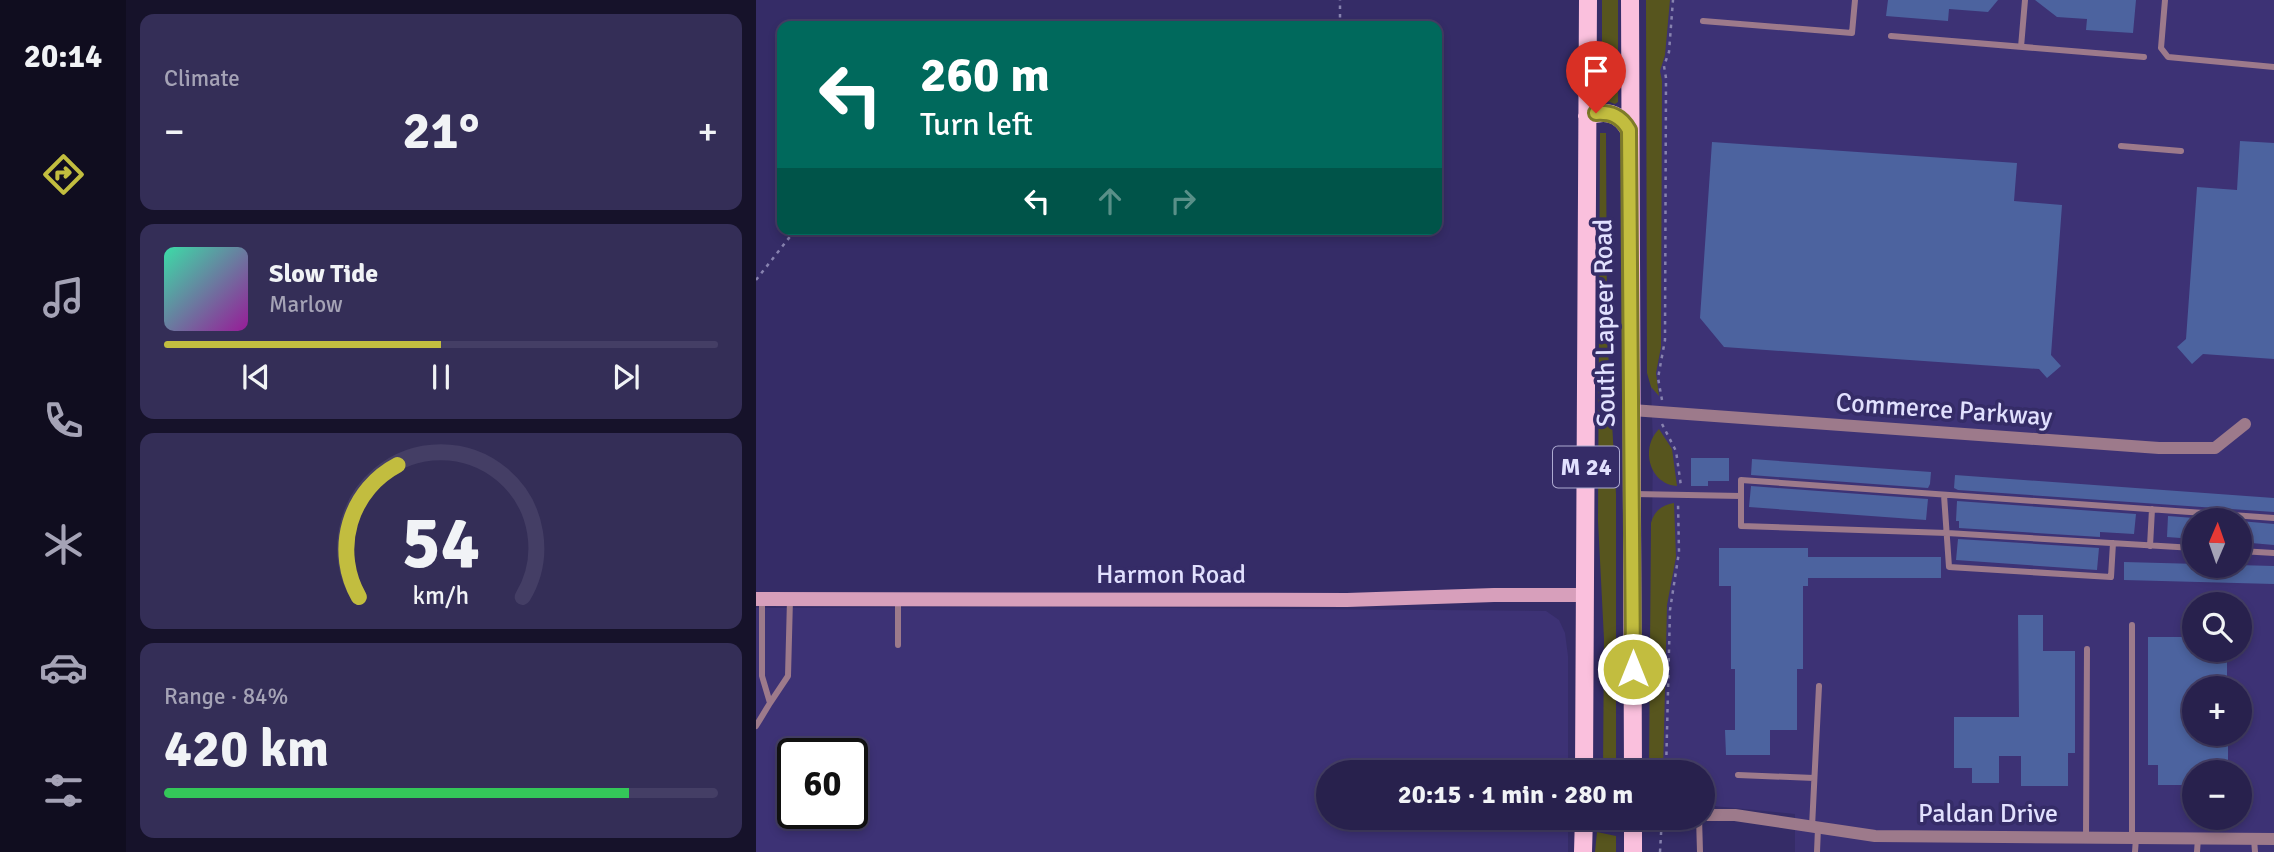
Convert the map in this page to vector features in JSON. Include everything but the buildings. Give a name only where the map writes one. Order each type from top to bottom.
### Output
[{"type":"main road","name":"South Lapeer Road","points":[[1584,760],[1588,0]]},
{"type":"main road","name":"South Lapeer Road","points":[[1630,0],[1633,760]]},
{"type":"main road","points":[[1587,116],[1611,114],[1619,117],[1629,130]]},
{"type":"main road","points":[[1583,852],[1584,830]]},
{"type":"main road","points":[[1632,830],[1633,852]]},
{"type":"street","name":"Commerce Parkway","points":[[1632,410],[2159,448],[2215,448],[2245,424]]},
{"type":"street","name":"Harmon Road","points":[[759,599],[1347,600],[1586,595]]},
{"type":"street","name":"Paldan Drive","points":[[1715,816],[1735,815],[1894,836],[2198,838],[2255,845],[2274,839]]},
{"type":"lane","points":[[1703,22],[1852,33],[1854,0]]},
{"type":"lane","points":[[2021,47],[2025,0]]},
{"type":"lane","points":[[2165,0],[2161,48],[2168,57],[2274,67]]},
{"type":"lane","points":[[1891,36],[2144,57]]},
{"type":"lane","points":[[2121,146],[2181,151]]},
{"type":"lane","points":[[2182,547],[1947,533],[1741,526],[1741,480],[2274,518]]},
{"type":"lane","points":[[1633,494],[1741,496]]},
{"type":"lane","points":[[1944,495],[1949,567],[2111,576],[2113,543]]},
{"type":"lane","points":[[2150,545],[2152,509]]},
{"type":"lane","points":[[2252,552],[2274,553]]},
{"type":"lane","points":[[759,599],[762,676],[770,704]]},
{"type":"lane","points":[[756,726],[788,676],[790,599]]},
{"type":"lane","points":[[898,599],[898,645]]},
{"type":"lane","points":[[2132,625],[2135,852]]},
{"type":"lane","points":[[2086,837],[2087,649]]},
{"type":"lane","points":[[1817,852],[1814,778],[1819,686]]},
{"type":"lane","points":[[1738,775],[1814,778]]},
{"type":"lane","points":[[1700,852],[1701,830]]},
{"type":"lane","points":[[2197,852],[2198,838]]},
{"type":"path","points":[[1340,0],[1340,21]]},
{"type":"path","points":[[1662,398],[1658,377],[1664,340],[1666,78],[1663,69],[1669,52],[1673,0]]},
{"type":"path","points":[[756,280],[791,235]]},
{"type":"path","points":[[1662,427],[1676,450],[1681,486]]},
{"type":"path","points":[[1666,760],[1670,610],[1679,552],[1678,502]]},
{"type":"path","points":[[1660,852],[1661,830]]},
{"type":"shaded area","points":[[1602,0],[1618,0],[1618,102],[1615,104],[1602,99]]},
{"type":"shaded area","points":[[1646,0],[1670,0],[1665,55],[1660,71],[1661,347],[1656,373],[1659,396],[1651,387],[1647,373]]},
{"type":"shaded area","points":[[1648,0],[2274,0],[2274,852],[1795,852],[1795,814],[1715,806],[1715,760],[1649,760],[1653,444],[1648,302]]},
{"type":"shaded area","points":[[1600,133],[1606,133],[1607,332],[1616,494],[1616,760],[1603,760],[1604,639],[1598,521]]},
{"type":"shaded area","points":[[1659,429],[1672,449],[1677,486],[1660,479],[1650,464],[1650,446]]},
{"type":"shaded area","points":[[1674,503],[1676,557],[1667,605],[1663,760],[1649,760],[1651,523],[1659,509]]},
{"type":"shaded area","points":[[756,608],[1546,611],[1559,620],[1565,633],[1568,656],[1568,760],[1316,760],[1316,830],[1568,830],[1568,852],[756,852]]},
{"type":"shaded area","points":[[1597,832],[1616,836],[1616,852],[1595,852]]},
{"type":"route","points":[[1596,113],[1619,117],[1629,130],[1633,669]]}]
